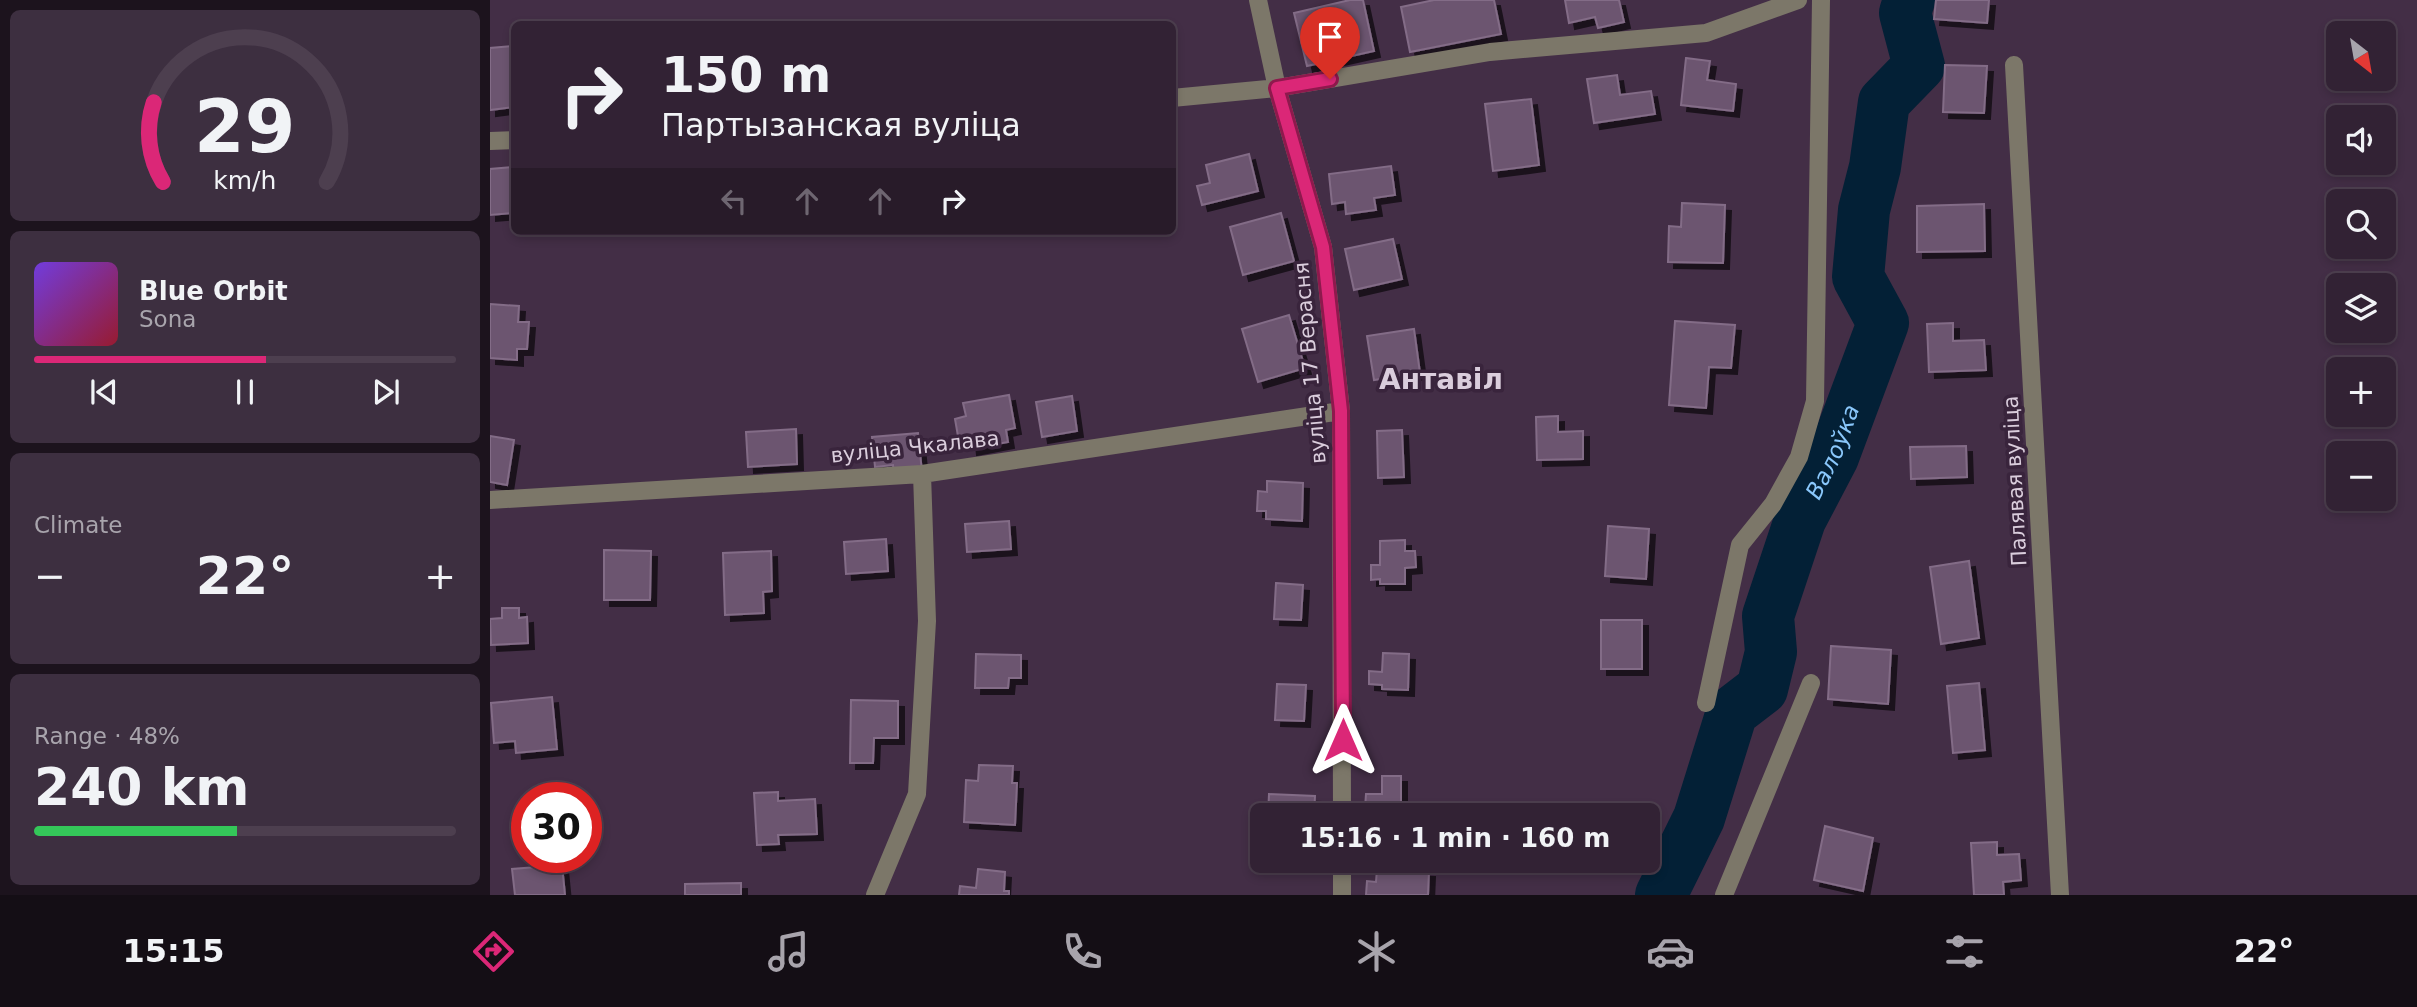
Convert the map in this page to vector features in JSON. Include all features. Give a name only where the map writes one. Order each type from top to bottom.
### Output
[{"type":"street","name":"вуліца 17 Верасня","points":[[1258,0],[1277,88],[1323,247],[1341,411],[1342,803]]},
{"type":"street","points":[[1176,98],[1277,88],[1490,52],[1706,33],[1798,0]]},
{"type":"street","points":[[1706,704],[1740,545],[1773,504],[1799,457],[1815,401],[1821,0]]},
{"type":"street","name":"Палявая вуліца","points":[[2014,65],[2060,895]]},
{"type":"street","points":[[490,141],[511,140]]},
{"type":"street","name":"вуліца Чкалава","points":[[490,500],[922,474],[1341,411]]},
{"type":"street","points":[[875,895],[917,794],[928,621],[922,474]]},
{"type":"street","points":[[1724,895],[1811,683]]},
{"type":"street","points":[[1342,873],[1342,895]]},
{"type":"building","points":[[1350,0],[1363,0],[1374,51],[1307,66],[1294,13]]},
{"type":"building","points":[[1434,0],[1494,0],[1501,34],[1410,52],[1401,7]]},
{"type":"building","points":[[1565,0],[1619,0],[1624,22],[1598,28],[1595,17],[1569,23]]},
{"type":"building","points":[[1936,0],[1989,0],[1987,23],[1934,19]]},
{"type":"building","points":[[511,46],[511,107],[490,110],[490,48]]},
{"type":"building","points":[[1686,58],[1710,61],[1707,80],[1736,84],[1733,111],[1681,105]]},
{"type":"building","points":[[1945,65],[1987,66],[1984,113],[1943,112]]},
{"type":"building","points":[[1617,75],[1620,95],[1651,91],[1655,114],[1594,123],[1587,79]]},
{"type":"building","points":[[1531,99],[1539,165],[1493,171],[1485,104]]},
{"type":"building","points":[[1249,154],[1258,191],[1202,205],[1197,186],[1210,183],[1206,165]]},
{"type":"building","points":[[1391,166],[1395,195],[1374,198],[1376,210],[1346,214],[1345,202],[1332,204],[1329,174]]},
{"type":"building","points":[[511,167],[511,213],[490,215],[490,169]]},
{"type":"building","points":[[1682,203],[1725,205],[1723,263],[1668,262],[1669,226],[1681,227]]},
{"type":"building","points":[[1984,204],[1985,251],[1917,252],[1917,206]]},
{"type":"building","points":[[1281,213],[1294,261],[1243,275],[1230,227]]},
{"type":"building","points":[[1393,239],[1402,279],[1354,290],[1345,249]]},
{"type":"building","points":[[490,304],[519,306],[518,322],[529,322],[527,349],[517,349],[517,360],[490,358]]},
{"type":"building","points":[[1289,315],[1305,368],[1258,382],[1242,329]]},
{"type":"building","points":[[1675,321],[1735,325],[1731,368],[1709,367],[1706,408],[1669,405]]},
{"type":"building","points":[[1953,323],[1953,341],[1984,340],[1986,370],[1929,372],[1927,324]]},
{"type":"building","points":[[1414,329],[1420,373],[1374,380],[1367,336]]},
{"type":"building","points":[[1009,395],[1015,428],[1006,430],[1008,442],[971,449],[970,440],[959,442],[955,419],[966,416],[963,403]]},
{"type":"building","points":[[1072,396],[1077,431],[1042,437],[1036,402]]},
{"type":"building","points":[[1558,416],[1558,432],[1583,431],[1583,459],[1537,460],[1536,417]]},
{"type":"building","points":[[796,429],[797,464],[748,467],[746,432]]},
{"type":"building","points":[[1402,430],[1404,477],[1378,478],[1377,431]]},
{"type":"building","points":[[918,433],[922,472],[894,474],[893,465],[875,467],[872,437]]},
{"type":"building","points":[[490,436],[514,440],[507,485],[490,482]]},
{"type":"building","points":[[1966,446],[1967,477],[1911,479],[1910,447]]},
{"type":"building","points":[[1267,481],[1303,483],[1302,521],[1266,519],[1266,511],[1257,511],[1258,491],[1267,492]]},
{"type":"building","points":[[1009,521],[1011,549],[967,552],[965,524]]},
{"type":"building","points":[[1608,526],[1649,529],[1646,579],[1605,576]]},
{"type":"building","points":[[886,539],[888,571],[846,574],[844,542]]},
{"type":"building","points":[[1405,540],[1405,551],[1415,551],[1416,567],[1405,568],[1405,584],[1380,584],[1380,579],[1371,580],[1371,565],[1380,565],[1380,541]]},
{"type":"building","points":[[604,550],[651,551],[650,600],[604,600]]},
{"type":"building","points":[[771,551],[772,591],[763,592],[764,613],[725,615],[723,553]]},
{"type":"building","points":[[1969,561],[1979,638],[1941,644],[1930,567]]},
{"type":"building","points":[[1276,583],[1303,585],[1301,620],[1274,619]]},
{"type":"building","points":[[502,608],[519,608],[519,618],[527,617],[528,643],[491,645],[490,619],[502,618]]},
{"type":"building","points":[[1601,620],[1642,620],[1642,669],[1601,669]]},
{"type":"building","points":[[1831,646],[1891,650],[1888,704],[1828,699]]},
{"type":"building","points":[[1383,653],[1409,654],[1408,690],[1382,689],[1382,685],[1369,684],[1369,671],[1382,672]]},
{"type":"building","points":[[976,654],[1021,655],[1021,678],[1009,678],[1008,688],[975,688]]},
{"type":"building","points":[[1979,683],[1985,750],[1953,753],[1947,686]]},
{"type":"building","points":[[1277,684],[1306,685],[1304,721],[1275,720]]},
{"type":"building","points":[[552,697],[557,749],[516,753],[515,741],[494,743],[491,703]]},
{"type":"building","points":[[851,700],[898,701],[898,738],[874,738],[873,763],[850,763]]},
{"type":"building","points":[[979,765],[1013,766],[1012,783],[1017,783],[1015,825],[964,822],[966,780],[978,781]]},
{"type":"building","points":[[1382,776],[1401,776],[1401,803],[1365,803],[1366,794],[1382,794]]},
{"type":"building","points":[[778,792],[778,801],[815,799],[817,834],[778,835],[779,844],[757,845],[754,793]]},
{"type":"building","points":[[1269,794],[1315,796],[1315,803],[1269,803]]},
{"type":"building","points":[[1825,826],[1873,838],[1863,891],[1814,880]]},
{"type":"building","points":[[1997,842],[1997,855],[2019,854],[2021,880],[2003,882],[2004,895],[1974,895],[1971,843]]},
{"type":"building","points":[[978,869],[1005,872],[1004,891],[1009,891],[1009,895],[959,895],[960,886],[976,888]]},
{"type":"building","points":[[512,873],[563,873],[565,895],[515,895]]},
{"type":"building","points":[[1377,873],[1429,873],[1428,895],[1366,895],[1367,881],[1376,882]]},
{"type":"building","points":[[741,883],[741,895],[685,895],[685,884]]},
{"type":"waterway","name":"Валоўка","points":[[1661,895],[1699,818],[1732,712],[1762,689],[1771,652],[1768,616],[1800,520],[1833,457],[1883,323],[1858,277],[1864,210],[1875,167],[1884,102],[1919,66],[1905,13],[1909,0]]},
{"type":"district","name":"Антавіл","points":[[1441,379]]},
{"type":"route","points":[[1330,79],[1277,88],[1323,247],[1341,411],[1343,740]]}]
